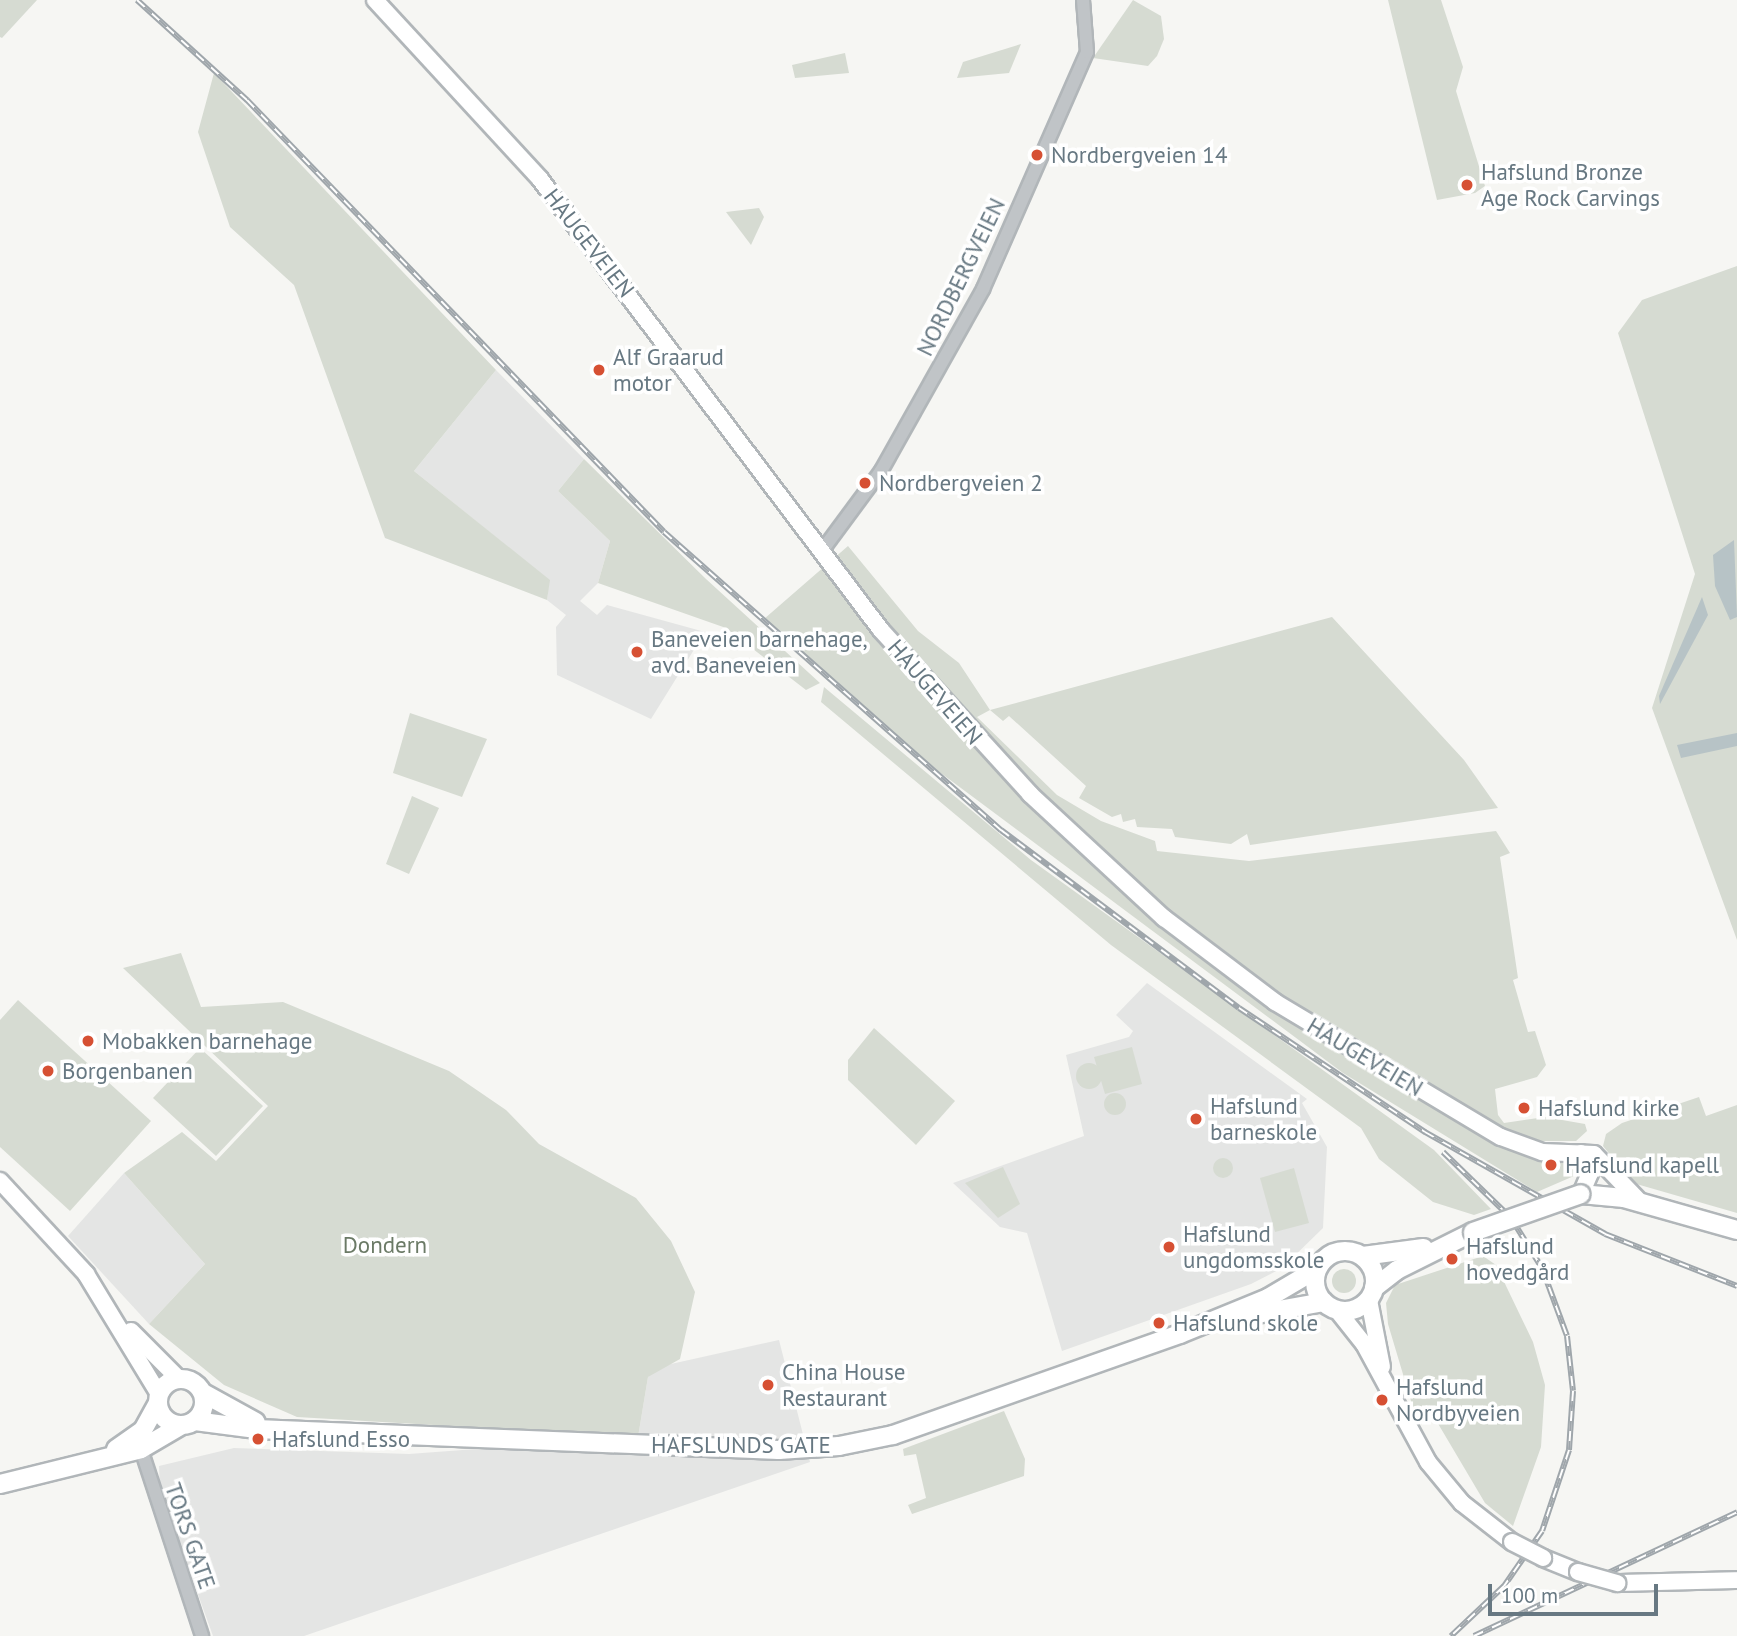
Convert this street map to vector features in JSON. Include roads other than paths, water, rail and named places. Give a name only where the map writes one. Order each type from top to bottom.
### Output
[{"type":"highway","points":[[1473,1232],[1397,1270],[1371,1294],[1330,1306],[1315,1286],[1317,1269],[1340,1251],[1363,1256],[1402,1254],[1581,1194],[1640,1202],[1737,1230]]},
{"type":"highway","points":[[1363,1256],[1374,1270],[1371,1294]]},
{"type":"highway","name":"HAFSLUNDS GATE","points":[[188,1424],[779,1450],[839,1446],[893,1435],[1180,1334],[1268,1298],[1317,1269]]},
{"type":"highway","name":"HAFSLUNDS GATE","points":[[1180,1334],[1330,1306]]},
{"type":"highway","points":[[0,1484],[141,1449],[188,1424],[204,1408],[203,1393],[179,1379],[158,1400],[143,1430],[93,1460]]},
{"type":"highway","name":"HAFSLUNDS GATE","points":[[203,1393],[238,1416],[284,1429]]},
{"type":"highway","points":[[158,1400],[163,1417],[188,1424]]},
{"type":"main road","name":"HAUGEVEIEN","points":[[375,0],[540,179],[821,552],[989,754],[1202,948],[1275,1002],[1470,1120],[1528,1149],[1598,1157],[1640,1202]]},
{"type":"main road","points":[[1581,1153],[1590,1173],[1581,1194]]},
{"type":"main road","points":[[0,1181],[49,1228],[115,1314],[179,1379]]},
{"type":"main road","points":[[1371,1294],[1385,1383]]},
{"type":"main road","points":[[1330,1306],[1385,1383],[1443,1481],[1512,1542],[1578,1572],[1617,1583],[1737,1580]]},
{"type":"main road","points":[[115,1314],[158,1400]]},
{"type":"street","name":"NORDBERGVEIEN","points":[[821,552],[876,479],[983,289],[1083,64],[1090,29],[1083,0]]},
{"type":"street","name":"TORS GATE","points":[[141,1449],[202,1636]]},
{"type":"railway","points":[[137,0],[247,100],[664,532],[1001,830],[1239,1008],[1425,1132],[1605,1234],[1737,1286]]},
{"type":"railway","points":[[1443,1152],[1511,1218],[1542,1268],[1567,1336],[1573,1391],[1569,1450],[1542,1531],[1504,1586],[1451,1636]]},
{"type":"railway","points":[[1474,1636],[1737,1512]]},
{"type":"place","name":"Nordbergveien 14","points":[[1037,155]]},
{"type":"place","name":"Hafslund Bronze Age Rock Carvings","points":[[1467,185]]},
{"type":"place","name":"Alf Graarud motor","points":[[599,370]]},
{"type":"place","name":"Nordbergveien 2","points":[[865,483]]},
{"type":"place","name":"Baneveien barnehage, avd. Baneveien","points":[[637,652]]},
{"type":"place","name":"Mobakken barnehage","points":[[88,1041]]},
{"type":"place","name":"Borgenbanen","points":[[48,1071]]},
{"type":"place","name":"Hafslund kirke","points":[[1524,1108]]},
{"type":"place","name":"Hafslund barneskole","points":[[1196,1119]]},
{"type":"place","name":"Hafslund kapell","points":[[1551,1165]]},
{"type":"place","name":"Hafslund ungdomsskole","points":[[1169,1247]]},
{"type":"place","name":"Hafslund hovedgård","points":[[1452,1259]]},
{"type":"place","name":"Hafslund skole","points":[[1159,1323]]},
{"type":"place","name":"China House Restaurant","points":[[768,1385]]},
{"type":"place","name":"Hafslund Nordbyveien","points":[[1382,1400]]},
{"type":"place","name":"Hafslund Esso","points":[[258,1439]]},
{"type":"park label","name":"Dondern","points":[[385,1245]]}]
